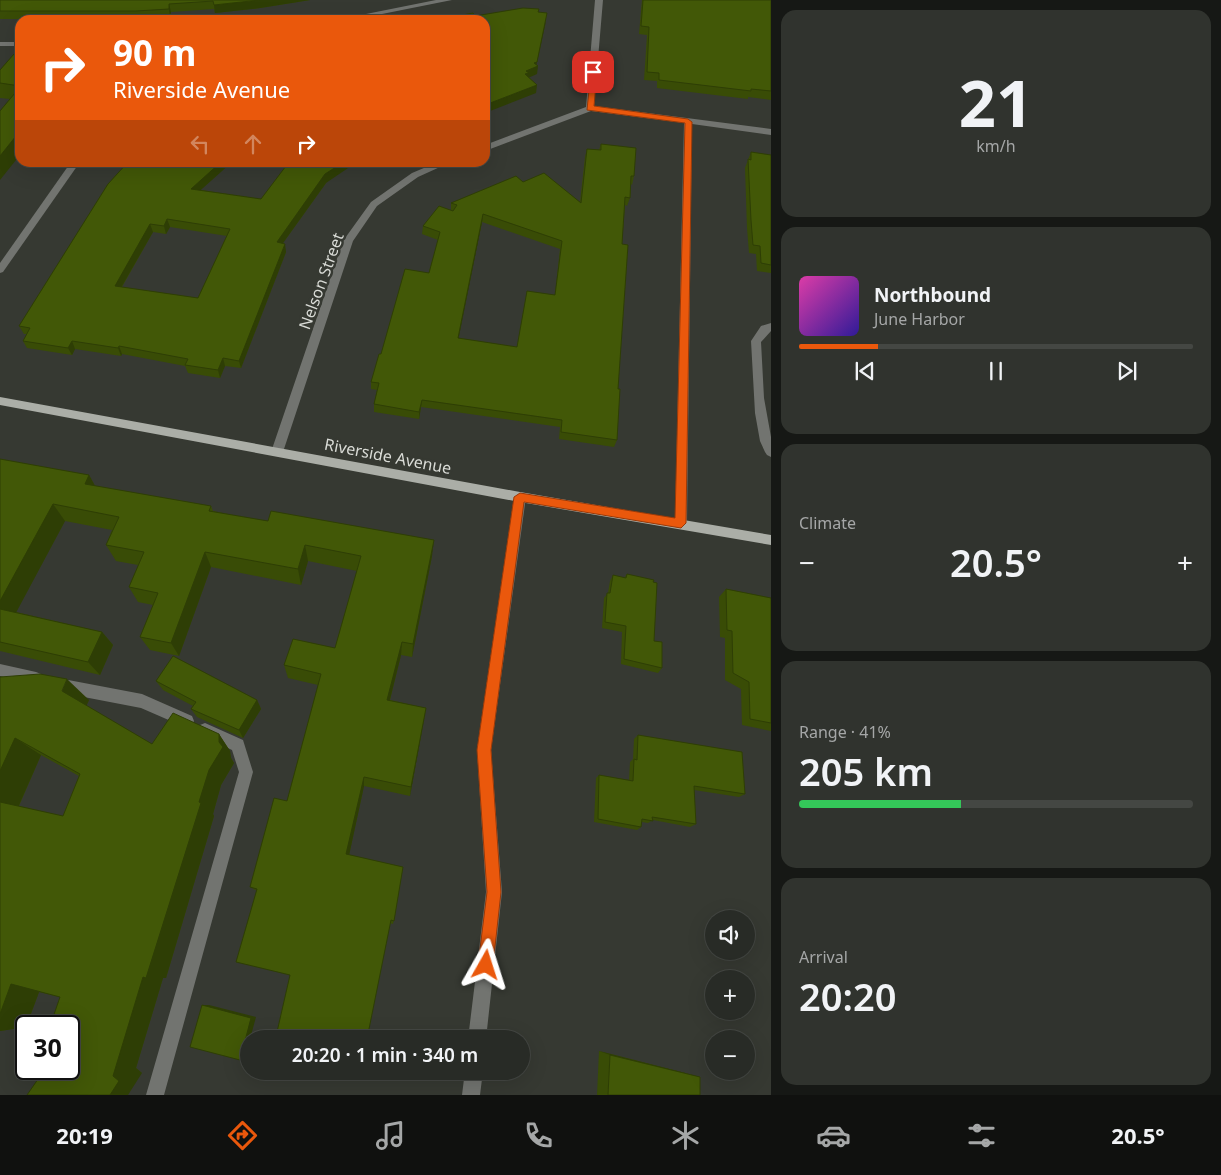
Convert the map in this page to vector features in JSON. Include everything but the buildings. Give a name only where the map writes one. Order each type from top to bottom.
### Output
[{"type":"main road","name":"Riverside Avenue","points":[[0,401],[520,497],[681,523],[771,540]]},
{"type":"street","points":[[367,15],[448,0]]},
{"type":"street","points":[[590,108],[599,0]]},
{"type":"street","points":[[0,44],[15,44]]},
{"type":"street","points":[[490,146],[590,108],[771,132]]},
{"type":"street","points":[[681,523],[688,122]]},
{"type":"street","points":[[0,270],[72,167]]},
{"type":"street","name":"Nelson Street","points":[[277,452],[348,241],[374,204],[414,175],[434,167]]},
{"type":"street","points":[[771,327],[764,330],[756,341],[762,426],[771,452]]},
{"type":"street","points":[[478,1030],[494,892],[484,750],[520,497]]},
{"type":"street","points":[[0,670],[56,684],[142,701],[238,745],[246,772],[155,1095]]},
{"type":"street","points":[[471,1095],[473,1080]]},
{"type":"route","points":[[486,965],[494,892],[484,750],[520,497],[681,523],[688,122],[590,108],[593,72]]}]
